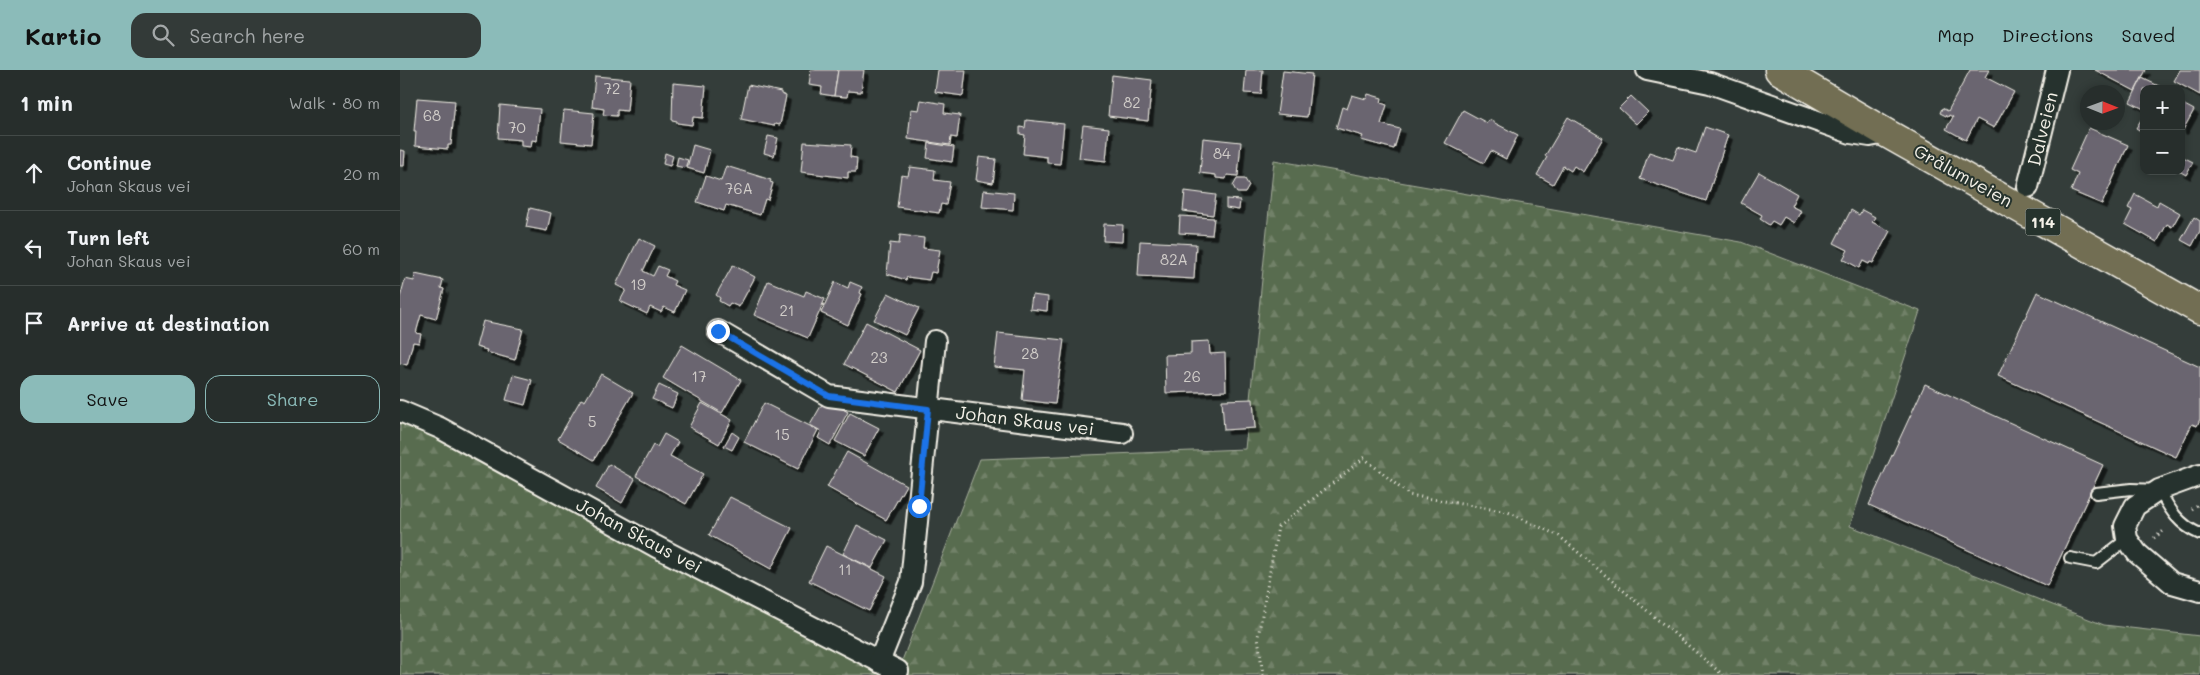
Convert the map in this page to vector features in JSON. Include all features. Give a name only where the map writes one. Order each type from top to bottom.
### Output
[{"type":"main road","name":"Grålumveien","points":[[1779,70],[1886,133],[2200,310]]},
{"type":"street","points":[[1647,70],[1710,83],[1850,133],[1870,136],[1886,133]]},
{"type":"street","name":"Dalveien","points":[[2028,187],[2057,70]]},
{"type":"street","name":"Johan Skaus vei","points":[[718,331],[829,396],[1122,433]]},
{"type":"street","points":[[879,662],[911,582],[935,341]]},
{"type":"street","name":"Johan Skaus vei","points":[[400,411],[440,428],[655,546],[898,671]]},
{"type":"street","points":[[2200,475],[2159,490],[2136,506],[2125,526],[2127,539],[2137,554],[2172,583],[2200,592]]},
{"type":"lane","points":[[2096,493],[2131,489],[2159,490],[2178,520],[2189,529],[2200,534]]},
{"type":"lane","points":[[2070,558],[2096,563],[2127,539]]},
{"type":"path","points":[[1263,675],[1258,637],[1278,527],[1364,458],[1409,495],[1508,512],[1559,536],[1723,675]]},
{"type":"path","points":[[2149,542],[2169,527]]},
{"type":"green space","points":[[1274,160],[1741,242],[1920,311],[1850,526],[2104,625],[2200,636],[2200,675],[400,675],[400,411],[898,671],[980,459],[1245,449]]},
{"type":"building","points":[[811,70],[838,70],[834,96],[821,94],[822,87],[809,85]]},
{"type":"building","points":[[838,70],[864,70],[861,92],[848,91],[847,97],[834,96]]},
{"type":"building","points":[[938,70],[966,70],[963,96],[935,92]]},
{"type":"building","points":[[1246,70],[1263,70],[1261,94],[1244,93]]},
{"type":"building","points":[[1970,70],[1989,70],[1985,77],[2014,92],[1994,128],[1977,119],[1966,140],[1946,129],[1953,117],[1940,113],[1942,108],[1948,111]]},
{"type":"building","points":[[2095,70],[2146,70],[2135,91]]},
{"type":"building","points":[[2180,70],[2200,70],[2200,95],[2185,87],[2185,85],[2174,81]]},
{"type":"building","points":[[1283,71],[1312,74],[1307,117],[1277,114]]},
{"type":"building","points":[[1112,75],[1152,80],[1148,121],[1108,116]]},
{"type":"building","points":[[595,76],[630,79],[627,111],[617,110],[617,116],[603,115],[604,109],[592,107]]},
{"type":"building","points":[[2142,78],[2157,85],[2140,85],[2140,107],[2130,102]]},
{"type":"building","points":[[673,83],[706,86],[703,118],[693,117],[692,125],[677,123],[677,121],[672,120]]},
{"type":"building","points":[[748,85],[781,92],[781,94],[786,96],[780,125],[775,124],[774,126],[741,119]]},
{"type":"building","points":[[1368,94],[1382,98],[1381,103],[1387,105],[1381,124],[1400,129],[1394,149],[1361,140],[1363,136],[1336,128],[1342,107],[1347,109],[1352,95],[1366,99]]},
{"type":"building","points":[[1631,96],[1648,112],[1636,124],[1619,108]]},
{"type":"building","points":[[417,98],[455,101],[451,145],[448,145],[448,149],[415,146],[416,131],[414,131]]},
{"type":"building","points":[[921,100],[945,104],[944,113],[960,115],[957,138],[951,137],[950,145],[908,139],[911,109],[919,110]]},
{"type":"building","points":[[500,105],[540,109],[537,141],[532,140],[531,147],[521,146],[521,140],[498,138]]},
{"type":"building","points":[[2185,105],[2194,110],[2185,126]]},
{"type":"building","points":[[564,110],[594,113],[591,144],[561,141]]},
{"type":"building","points":[[1463,110],[1487,123],[1489,120],[1518,135],[1506,159],[1491,151],[1484,163],[1445,143]]},
{"type":"building","points":[[1568,117],[1603,138],[1583,172],[1574,166],[1571,171],[1563,166],[1553,184],[1537,175],[1547,157],[1545,156]]},
{"type":"building","points":[[1026,120],[1064,124],[1060,164],[1047,163],[1047,157],[1023,154],[1025,135],[1020,134],[1020,127],[1025,128]]},
{"type":"building","points":[[2140,122],[2140,130],[2136,128]]},
{"type":"building","points":[[1083,125],[1109,128],[1106,161],[1079,158]]},
{"type":"building","points":[[1705,127],[1728,135],[1706,201],[1640,179],[1649,152],[1673,160],[1678,147],[1696,153]]},
{"type":"building","points":[[2088,130],[2094,130],[2128,145],[2102,204],[2071,191],[2078,174],[2070,170]]},
{"type":"building","points":[[768,136],[778,138],[774,156],[764,153]]},
{"type":"building","points":[[1203,138],[1241,142],[1238,176],[1227,175],[1226,179],[1216,178],[1216,175],[1200,173]]},
{"type":"building","points":[[804,142],[851,145],[850,157],[857,158],[856,172],[848,172],[848,178],[801,172]]},
{"type":"building","points":[[929,143],[954,147],[952,162],[927,158]]},
{"type":"building","points":[[693,145],[710,150],[704,173],[687,168]]},
{"type":"building","points":[[400,150],[405,151],[404,166],[400,166]]},
{"type":"building","points":[[665,153],[673,156],[670,166],[663,164]]},
{"type":"building","points":[[678,157],[688,160],[685,168],[676,166]]},
{"type":"building","points":[[979,157],[996,159],[993,183],[976,180]]},
{"type":"building","points":[[2185,158],[2193,162],[2185,174]]},
{"type":"building","points":[[726,166],[771,180],[770,182],[773,183],[768,200],[765,199],[760,215],[726,205],[724,211],[697,202],[706,176],[721,181]]},
{"type":"building","points":[[910,167],[935,170],[934,180],[950,182],[946,205],[941,204],[939,213],[897,207],[901,175],[908,176]]},
{"type":"building","points":[[1759,172],[1797,194],[1791,206],[1801,211],[1794,223],[1784,217],[1779,225],[1772,221],[1769,225],[1760,219],[1762,215],[1741,203]]},
{"type":"building","points":[[1237,179],[1245,179],[1249,186],[1245,193],[1237,193],[1233,186]]},
{"type":"building","points":[[984,190],[1014,193],[1013,210],[982,207]]},
{"type":"building","points":[[1185,191],[1216,195],[1213,215],[1183,211]]},
{"type":"building","points":[[2135,194],[2157,206],[2159,201],[2180,213],[2172,227],[2167,224],[2157,242],[2125,224],[2132,210],[2128,208]]},
{"type":"building","points":[[1226,199],[1240,200],[1239,210],[1226,208]]},
{"type":"building","points":[[530,208],[551,213],[547,231],[526,227]]},
{"type":"building","points":[[1851,210],[1859,215],[1862,210],[1875,217],[1872,222],[1890,231],[1873,263],[1870,262],[1869,264],[1863,261],[1859,268],[1843,259],[1848,250],[1834,243]]},
{"type":"building","points":[[1180,216],[1214,218],[1212,235],[1179,233]]},
{"type":"building","points":[[2194,217],[2200,221],[2200,231],[2192,246],[2181,240]]},
{"type":"building","points":[[1104,224],[1123,225],[1122,242],[1103,241]]},
{"type":"building","points":[[900,235],[924,238],[923,248],[940,250],[936,273],[931,272],[929,280],[907,277],[906,280],[887,274],[890,243],[899,244]]},
{"type":"building","points":[[639,238],[655,246],[643,271],[653,276],[658,266],[668,270],[665,276],[675,281],[673,285],[685,290],[675,312],[664,307],[661,312],[650,307],[647,314],[620,301],[626,290],[616,285]]},
{"type":"building","points":[[1140,241],[1196,244],[1194,279],[1138,276]]},
{"type":"building","points":[[733,265],[755,277],[739,307],[730,303],[728,306],[719,301],[720,298],[716,295]]},
{"type":"building","points":[[415,274],[443,280],[441,288],[444,289],[436,319],[421,315],[416,333],[421,334],[419,343],[413,342],[407,365],[400,363],[400,298],[405,279],[414,281]]},
{"type":"building","points":[[768,281],[804,296],[806,291],[825,299],[808,338],[754,315]]},
{"type":"building","points":[[835,282],[848,288],[850,282],[862,287],[860,293],[862,294],[848,325],[821,313]]},
{"type":"building","points":[[2037,292],[2200,367],[2200,419],[2197,426],[2192,424],[2176,457],[1998,376]]},
{"type":"building","points":[[888,293],[919,308],[905,335],[874,320]]},
{"type":"building","points":[[1032,295],[1048,297],[1047,311],[1030,309]]},
{"type":"building","points":[[483,321],[523,329],[515,360],[486,352],[487,350],[476,347]]},
{"type":"building","points":[[866,322],[920,350],[898,392],[844,364]]},
{"type":"building","points":[[998,333],[1064,340],[1055,404],[1022,400],[1025,370],[994,367]]},
{"type":"building","points":[[1209,341],[1210,354],[1225,353],[1226,391],[1166,393],[1165,355],[1191,354],[1191,342]]},
{"type":"building","points":[[682,345],[741,380],[722,413],[663,378]]},
{"type":"building","points":[[601,374],[633,393],[594,460],[558,439],[581,399],[585,401]]},
{"type":"building","points":[[513,375],[532,380],[525,405],[506,400]]},
{"type":"building","points":[[1925,384],[2103,465],[2047,586],[1869,505]]},
{"type":"building","points":[[659,385],[678,394],[672,408],[652,399]]},
{"type":"building","points":[[825,399],[848,412],[830,445],[818,438],[821,431],[810,425]]},
{"type":"building","points":[[1253,399],[1255,428],[1224,430],[1222,400]]},
{"type":"building","points":[[702,403],[732,420],[719,444],[689,427]]},
{"type":"building","points":[[764,403],[818,430],[798,469],[744,442]]},
{"type":"building","points":[[850,413],[879,428],[864,456],[835,441]]},
{"type":"building","points":[[732,432],[739,437],[732,450],[724,446]]},
{"type":"building","points":[[664,434],[678,442],[670,456],[703,474],[686,504],[636,476],[653,445],[657,447]]},
{"type":"building","points":[[847,452],[906,485],[886,520],[827,487]]},
{"type":"building","points":[[609,464],[635,479],[622,503],[596,488]]},
{"type":"building","points":[[730,497],[792,528],[771,569],[709,535]]},
{"type":"building","points":[[857,525],[887,540],[872,568],[843,554]]},
{"type":"building","points":[[826,546],[886,576],[869,611],[809,581]]},
{"type":"route","points":[[718,331],[829,396],[928,409],[919,506]]}]
